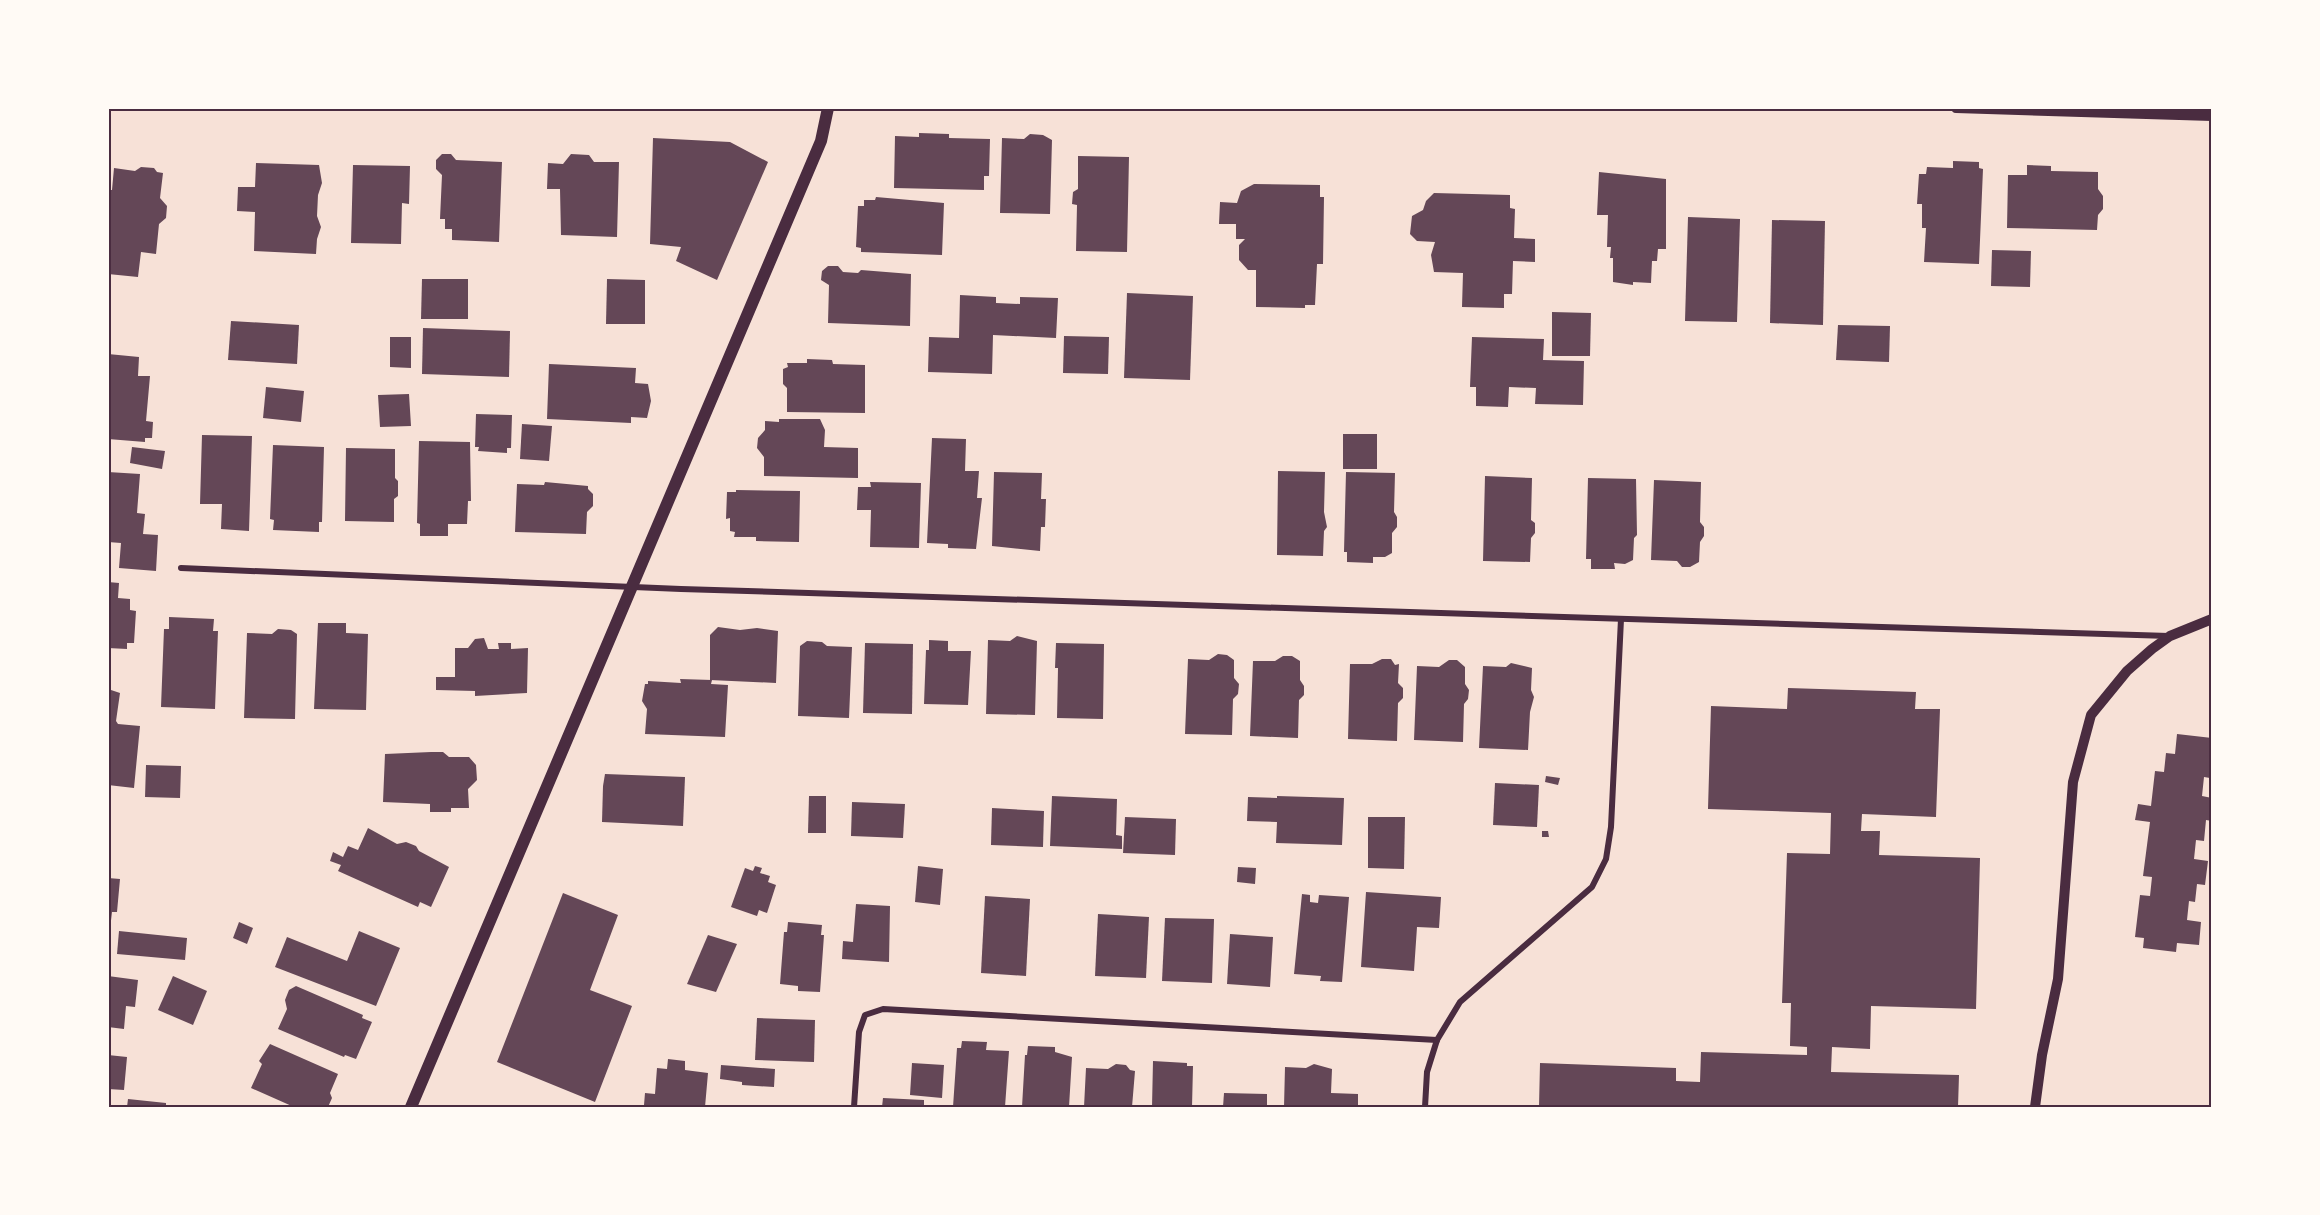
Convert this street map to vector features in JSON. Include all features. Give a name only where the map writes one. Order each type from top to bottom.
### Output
[{"type":"main road","points":[[411,1107],[821,141],[828,108]]},
{"type":"street","points":[[1956,108],[2212,116]]},
{"type":"street","points":[[181,568],[632,587],[2170,636]]},
{"type":"street","points":[[1425,1107],[1427,1072],[1437,1040],[1460,1002],[1592,887],[1606,858],[1611,827],[1621,619]]},
{"type":"street","points":[[2035,1107],[2042,1055],[2058,979],[2073,782],[2091,715],[2127,671],[2170,636],[2212,619]]},
{"type":"street","points":[[854,1107],[859,1032],[865,1015],[883,1009],[1437,1040]]},
{"type":"building","points":[[919,133],[949,134],[949,138],[990,139],[989,176],[984,176],[984,190],[894,188],[895,136],[919,137]]},
{"type":"building","points":[[1030,134],[1043,135],[1052,140],[1050,214],[1000,213],[1002,138],[1024,139]]},
{"type":"building","points":[[653,138],[730,142],[768,162],[717,280],[676,261],[681,247],[650,244]]},
{"type":"building","points":[[442,154],[451,154],[456,160],[502,162],[499,242],[452,240],[452,229],[445,229],[445,219],[440,219],[442,175],[436,169],[436,160]]},
{"type":"building","points":[[571,154],[589,155],[594,162],[619,162],[617,237],[561,235],[560,189],[547,189],[548,163],[563,164]]},
{"type":"building","points":[[1078,156],[1129,157],[1127,252],[1076,251],[1077,205],[1072,204],[1073,192],[1078,189]]},
{"type":"building","points":[[1953,161],[1979,162],[1979,168],[1983,169],[1979,264],[1924,262],[1926,228],[1922,228],[1922,204],[1917,204],[1919,174],[1926,174],[1927,167],[1953,168]]},
{"type":"building","points":[[256,163],[319,165],[322,183],[318,195],[317,216],[321,227],[316,254],[254,251],[255,212],[237,211],[238,187],[255,187]]},
{"type":"building","points":[[353,165],[410,166],[409,204],[402,203],[401,244],[351,243]]},
{"type":"building","points":[[2027,165],[2051,166],[2051,171],[2098,172],[2098,189],[2103,196],[2103,209],[2098,215],[2097,230],[2007,228],[2008,175],[2027,175]]},
{"type":"building","points":[[141,167],[154,168],[157,172],[163,173],[160,198],[167,206],[166,218],[159,224],[156,254],[141,252],[138,277],[108,274],[108,190],[112,190],[114,168],[135,171]]},
{"type":"building","points":[[1599,172],[1666,179],[1666,249],[1658,249],[1657,261],[1652,261],[1651,283],[1633,282],[1633,285],[1613,282],[1613,258],[1610,258],[1611,247],[1607,247],[1608,215],[1597,215]]},
{"type":"building","points":[[1254,184],[1320,185],[1320,197],[1324,197],[1323,264],[1317,264],[1315,305],[1305,305],[1305,308],[1256,307],[1256,270],[1248,270],[1239,260],[1239,245],[1245,239],[1236,239],[1236,224],[1219,224],[1220,202],[1237,203],[1241,191]]},
{"type":"building","points":[[1434,193],[1510,195],[1510,208],[1515,209],[1514,238],[1535,239],[1535,262],[1513,261],[1512,294],[1504,294],[1504,308],[1462,307],[1463,273],[1434,272],[1431,255],[1435,242],[1417,241],[1410,234],[1412,216],[1423,210],[1426,201]]},
{"type":"building","points":[[876,197],[944,203],[942,255],[861,252],[861,248],[856,247],[858,206],[864,206],[864,200],[875,200]]},
{"type":"building","points":[[1688,217],[1740,219],[1737,322],[1685,321]]},
{"type":"building","points":[[1772,220],[1825,221],[1823,325],[1770,323]]},
{"type":"building","points":[[1992,250],[2031,251],[2030,287],[1991,286]]},
{"type":"building","points":[[828,266],[838,266],[843,272],[858,273],[861,270],[911,274],[910,326],[828,323],[829,285],[821,280],[822,271]]},
{"type":"building","points":[[422,279],[468,279],[468,319],[421,319]]},
{"type":"building","points":[[607,279],[645,280],[645,324],[606,324]]},
{"type":"building","points":[[1127,293],[1193,296],[1190,380],[1124,378]]},
{"type":"building","points":[[960,295],[996,297],[996,303],[1020,304],[1020,297],[1058,298],[1056,338],[993,335],[992,374],[928,372],[929,337],[959,338]]},
{"type":"building","points":[[1552,312],[1591,313],[1590,356],[1552,356]]},
{"type":"building","points":[[231,321],[299,325],[297,364],[228,360]]},
{"type":"building","points":[[1838,325],[1890,326],[1889,362],[1836,360]]},
{"type":"building","points":[[423,328],[510,331],[509,377],[422,374]]},
{"type":"building","points":[[1064,336],[1109,337],[1108,374],[1063,373]]},
{"type":"building","points":[[390,337],[411,337],[411,368],[390,367]]},
{"type":"building","points":[[1472,337],[1544,339],[1543,360],[1584,361],[1583,405],[1535,404],[1536,388],[1509,387],[1508,407],[1476,406],[1476,387],[1470,387]]},
{"type":"building","points":[[108,354],[139,357],[138,376],[150,376],[146,421],[153,422],[152,438],[145,438],[145,442],[108,439]]},
{"type":"building","points":[[807,359],[832,360],[833,364],[865,365],[865,413],[787,412],[787,388],[783,384],[783,369],[788,367],[787,363],[807,363]]},
{"type":"building","points":[[549,364],[636,368],[635,383],[648,384],[651,401],[647,418],[631,417],[631,423],[547,419]]},
{"type":"building","points":[[266,387],[304,391],[301,422],[263,418]]},
{"type":"building","points":[[409,394],[411,426],[380,427],[378,395]]},
{"type":"building","points":[[476,414],[512,415],[511,448],[507,448],[507,453],[478,451],[479,447],[475,447]]},
{"type":"building","points":[[779,419],[820,419],[825,430],[824,447],[858,448],[858,478],[764,476],[764,457],[757,448],[758,438],[765,430],[765,421],[779,422]]},
{"type":"building","points":[[522,424],[552,426],[549,461],[520,459]]},
{"type":"building","points":[[1343,434],[1377,434],[1377,469],[1343,469]]},
{"type":"building","points":[[202,435],[252,436],[249,531],[221,529],[222,504],[200,504]]},
{"type":"building","points":[[932,438],[966,439],[965,471],[979,471],[977,498],[982,498],[976,549],[948,548],[948,544],[927,543]]},
{"type":"building","points":[[419,441],[470,442],[471,501],[468,501],[467,524],[448,524],[448,536],[420,536],[420,524],[417,523]]},
{"type":"building","points":[[273,445],[324,447],[322,522],[319,522],[319,532],[273,530],[274,520],[270,519]]},
{"type":"building","points":[[132,447],[165,451],[162,469],[130,463]]},
{"type":"building","points":[[346,448],[395,449],[395,478],[398,481],[398,496],[394,499],[394,522],[345,521]]},
{"type":"building","points":[[1278,471],[1325,472],[1324,512],[1327,527],[1324,531],[1323,556],[1277,555]]},
{"type":"building","points":[[108,472],[140,474],[137,513],[145,514],[143,534],[158,535],[156,571],[119,568],[121,543],[108,542]]},
{"type":"building","points":[[994,472],[1042,473],[1041,499],[1046,499],[1045,527],[1041,527],[1040,551],[992,546]]},
{"type":"building","points":[[1346,472],[1395,473],[1394,512],[1397,517],[1397,527],[1392,533],[1392,553],[1385,557],[1373,557],[1373,563],[1347,562],[1347,552],[1344,552]]},
{"type":"building","points":[[1485,476],[1532,478],[1531,520],[1535,523],[1535,533],[1531,538],[1530,562],[1483,561]]},
{"type":"building","points":[[1588,478],[1636,479],[1637,535],[1634,538],[1633,560],[1625,564],[1614,563],[1615,569],[1591,569],[1591,559],[1586,559]]},
{"type":"building","points":[[1654,480],[1701,482],[1700,522],[1704,527],[1704,536],[1700,542],[1699,562],[1690,567],[1682,567],[1677,561],[1651,560]]},
{"type":"building","points":[[545,482],[588,486],[593,494],[593,506],[587,512],[586,534],[515,532],[517,484],[544,485]]},
{"type":"building","points":[[870,482],[921,483],[919,548],[870,547],[871,510],[857,510],[858,487],[871,487]]},
{"type":"building","points":[[736,490],[800,491],[799,542],[756,541],[756,537],[734,537],[735,532],[730,531],[730,518],[726,519],[727,492],[736,492]]},
{"type":"building","points":[[108,582],[119,583],[118,598],[130,599],[130,610],[136,611],[134,643],[127,643],[127,649],[108,648]]},
{"type":"building","points":[[169,617],[214,619],[213,631],[218,631],[215,709],[161,707],[164,629],[169,629]]},
{"type":"building","points":[[318,623],[346,623],[346,633],[368,634],[366,710],[314,709]]},
{"type":"building","points":[[718,627],[778,631],[776,683],[710,680],[710,635]]},
{"type":"building","points":[[278,629],[291,630],[297,634],[295,719],[244,718],[247,633],[272,634]]},
{"type":"building","points":[[1017,636],[1037,641],[1035,715],[986,714],[988,640],[1010,641]]},
{"type":"building","points":[[484,638],[488,649],[499,649],[498,643],[511,643],[511,649],[528,648],[527,693],[475,696],[475,691],[436,690],[436,677],[455,677],[455,648],[468,648],[475,639]]},
{"type":"building","points":[[929,640],[948,641],[948,651],[971,651],[968,705],[924,704],[926,650],[929,650]]},
{"type":"building","points":[[807,641],[822,642],[827,646],[852,647],[849,718],[798,716],[800,646]]},
{"type":"building","points":[[865,643],[913,644],[912,714],[863,713]]},
{"type":"building","points":[[1056,643],[1104,644],[1103,719],[1057,718]]},
{"type":"building","points":[[1218,654],[1227,655],[1234,660],[1234,678],[1239,684],[1238,694],[1233,699],[1232,735],[1185,734],[1188,659],[1209,660]]},
{"type":"building","points":[[1283,656],[1292,656],[1300,661],[1300,680],[1304,686],[1304,695],[1299,700],[1298,738],[1250,736],[1253,661],[1275,661]]},
{"type":"building","points":[[1382,659],[1391,659],[1395,665],[1399,664],[1398,683],[1403,688],[1403,698],[1398,703],[1397,741],[1348,739],[1350,664],[1372,664]]},
{"type":"building","points":[[1449,660],[1457,660],[1465,667],[1465,684],[1469,690],[1468,699],[1464,704],[1463,742],[1414,740],[1417,666],[1439,667]]},
{"type":"building","points":[[1511,663],[1532,668],[1531,690],[1534,697],[1530,712],[1528,750],[1479,748],[1483,666],[1506,667]]},
{"type":"building","points":[[680,679],[712,680],[711,684],[728,685],[725,737],[645,734],[647,709],[642,701],[645,684],[648,684],[648,681],[681,683]]},
{"type":"building","points":[[1788,688],[1916,692],[1915,709],[1940,709],[1936,817],[1862,814],[1861,831],[1880,831],[1879,855],[1980,858],[1976,1009],[1871,1006],[1870,1049],[1832,1047],[1831,1072],[1959,1075],[1958,1107],[1539,1107],[1540,1063],[1676,1068],[1676,1081],[1700,1082],[1701,1052],[1807,1055],[1807,1047],[1790,1046],[1791,1003],[1782,1003],[1787,853],[1830,854],[1831,813],[1708,809],[1711,706],[1787,709]]},
{"type":"building","points":[[108,689],[120,693],[116,721],[118,724],[140,726],[134,788],[108,785],[111,743],[108,743]]},
{"type":"building","points":[[2177,734],[2212,738],[2210,778],[2204,777],[2202,796],[2212,798],[2212,821],[2206,820],[2204,841],[2196,840],[2194,859],[2208,861],[2205,885],[2197,884],[2195,902],[2189,901],[2187,920],[2201,922],[2199,945],[2177,943],[2176,952],[2143,948],[2144,938],[2135,937],[2140,895],[2150,896],[2152,877],[2143,876],[2150,822],[2135,820],[2138,804],[2151,806],[2155,771],[2164,772],[2166,753],[2175,754]]},
{"type":"building","points":[[443,752],[449,757],[469,757],[476,765],[477,780],[468,789],[469,808],[451,808],[451,812],[430,812],[430,804],[383,802],[385,754]]},
{"type":"building","points":[[146,765],[181,766],[180,798],[145,797]]},
{"type":"building","points":[[605,774],[685,777],[683,826],[602,822]]},
{"type":"building","points":[[1546,776],[1560,778],[1558,785],[1545,782]]},
{"type":"building","points":[[1495,783],[1539,785],[1537,827],[1493,825]]},
{"type":"building","points":[[809,796],[826,796],[826,833],[808,833]]},
{"type":"building","points":[[1052,796],[1117,799],[1116,835],[1122,836],[1122,849],[1050,846]]},
{"type":"building","points":[[1277,796],[1344,798],[1342,845],[1276,843],[1277,822],[1247,821],[1248,797],[1277,798]]},
{"type":"building","points":[[852,802],[905,804],[903,838],[851,836]]},
{"type":"building","points":[[992,808],[1044,811],[1043,847],[991,845]]},
{"type":"building","points":[[1125,817],[1176,819],[1175,855],[1123,853]]},
{"type":"building","points":[[1368,817],[1405,817],[1404,869],[1368,868]]},
{"type":"building","points":[[368,828],[397,844],[406,842],[416,846],[419,851],[449,867],[431,907],[420,902],[418,907],[338,871],[341,865],[330,861],[333,852],[343,857],[348,846],[358,850]]},
{"type":"building","points":[[1542,831],[1548,831],[1549,837],[1542,837]]},
{"type":"building","points":[[755,866],[762,868],[760,873],[770,876],[768,882],[776,885],[767,913],[759,910],[757,916],[731,907],[745,868],[753,871]]},
{"type":"building","points":[[918,866],[943,869],[940,905],[915,902]]},
{"type":"building","points":[[1238,867],[1256,868],[1255,884],[1237,882]]},
{"type":"building","points":[[108,878],[120,879],[117,912],[112,912],[110,929]]},
{"type":"building","points":[[1366,892],[1441,897],[1439,928],[1417,927],[1414,971],[1361,967]]},
{"type":"building","points":[[563,893],[618,915],[590,990],[632,1006],[595,1102],[497,1062]]},
{"type":"building","points":[[1302,894],[1310,895],[1310,902],[1318,903],[1319,895],[1349,897],[1342,982],[1320,981],[1321,976],[1294,974]]},
{"type":"building","points":[[985,896],[1030,899],[1026,976],[981,973]]},
{"type":"building","points":[[856,904],[890,906],[889,962],[842,959],[843,941],[853,942]]},
{"type":"building","points":[[1098,914],[1149,917],[1146,978],[1095,976]]},
{"type":"building","points":[[1165,918],[1214,919],[1212,983],[1162,981]]},
{"type":"building","points":[[239,922],[253,928],[247,944],[233,938]]},
{"type":"building","points":[[788,922],[822,925],[821,935],[824,935],[820,992],[798,991],[798,986],[780,984],[784,932],[787,932]]},
{"type":"building","points":[[119,931],[187,938],[185,960],[117,954]]},
{"type":"building","points":[[359,931],[400,948],[376,1006],[275,967],[287,937],[347,961]]},
{"type":"building","points":[[1230,934],[1273,937],[1270,987],[1227,984]]},
{"type":"building","points":[[708,935],[737,944],[716,992],[687,984]]},
{"type":"building","points":[[108,976],[138,980],[135,1007],[126,1006],[124,1029],[108,1027]]},
{"type":"building","points":[[173,976],[207,991],[193,1025],[158,1010]]},
{"type":"building","points":[[296,986],[363,1015],[362,1018],[372,1022],[356,1059],[345,1055],[344,1057],[278,1029],[287,1009],[285,1000],[289,990]]},
{"type":"building","points":[[757,1018],[815,1020],[814,1062],[755,1060]]},
{"type":"building","points":[[962,1041],[987,1042],[986,1050],[1009,1051],[1005,1107],[953,1107],[957,1048],[961,1048]]},
{"type":"building","points":[[270,1044],[338,1074],[330,1093],[332,1098],[328,1107],[294,1107],[251,1088],[262,1064],[259,1061]]},
{"type":"building","points":[[1028,1046],[1055,1047],[1055,1052],[1072,1057],[1069,1107],[1022,1107],[1025,1055],[1027,1055]]},
{"type":"building","points":[[108,1055],[127,1057],[124,1090],[108,1089]]},
{"type":"building","points":[[668,1059],[685,1061],[685,1070],[708,1073],[705,1107],[644,1105],[645,1093],[655,1094],[657,1068],[667,1069]]},
{"type":"building","points":[[1153,1061],[1187,1063],[1187,1066],[1193,1066],[1192,1107],[1152,1107]]},
{"type":"building","points":[[912,1063],[944,1065],[942,1098],[910,1095]]},
{"type":"building","points":[[1116,1064],[1126,1065],[1130,1070],[1135,1071],[1132,1107],[1084,1107],[1086,1068],[1108,1069]]},
{"type":"building","points":[[1314,1064],[1332,1069],[1331,1093],[1358,1094],[1358,1107],[1284,1107],[1285,1067],[1306,1068]]},
{"type":"building","points":[[721,1065],[775,1069],[774,1087],[742,1085],[742,1082],[720,1079]]},
{"type":"building","points":[[1224,1093],[1267,1094],[1267,1107],[1223,1107]]},
{"type":"building","points":[[883,1098],[924,1100],[924,1107],[882,1107]]},
{"type":"building","points":[[128,1099],[166,1103],[166,1107],[127,1107]]}]
